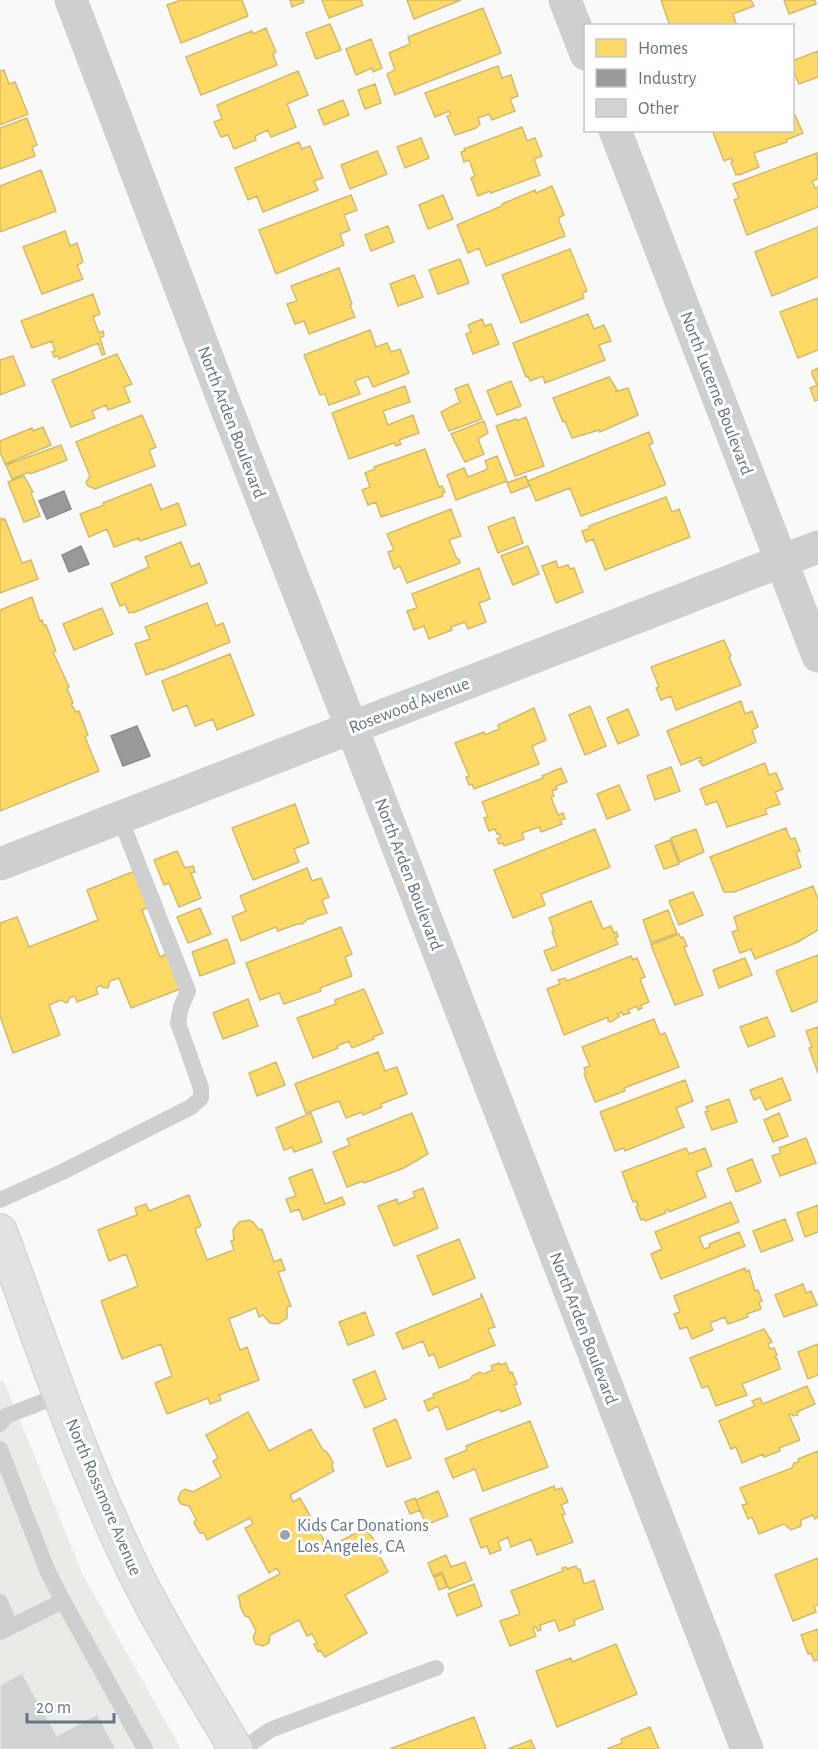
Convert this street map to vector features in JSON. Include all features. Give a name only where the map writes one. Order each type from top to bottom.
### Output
[{"type":"main road","name":"North Rossmore Avenue","points":[[0,1231],[60,1395],[127,1556],[182,1658],[236,1749]]},
{"type":"street","name":"North Arden Boulevard","points":[[71,0],[226,407],[747,1749]]},
{"type":"street","points":[[565,0],[584,51]]},
{"type":"street","name":"North Lucerne Boulevard","points":[[616,132],[818,656]]},
{"type":"street","name":"Rosewood Avenue","points":[[0,864],[818,547]]},
{"type":"lane","points":[[0,1200],[60,1173],[191,1107],[201,1098],[201,1088],[178,1023],[181,1007],[188,991],[120,818]]},
{"type":"lane","points":[[0,1424],[6,1416],[60,1395]]},
{"type":"lane","points":[[0,1449],[48,1572],[145,1749]]},
{"type":"lane","points":[[0,1602],[5,1629],[63,1601]]},
{"type":"lane","points":[[243,1749],[270,1730],[436,1668]]},
{"type":"shaded area","points":[[4,1381],[83,1575],[181,1749],[0,1749],[0,1382]]},
{"type":"building: Homes","points":[[181,0],[242,0],[248,16],[181,43],[167,5]]},
{"type":"building: Homes","points":[[290,0],[303,0],[304,2],[292,7]]},
{"type":"building: Homes","points":[[322,0],[361,0],[363,5],[329,18]]},
{"type":"building: Homes","points":[[407,0],[461,0],[414,19]]},
{"type":"building: Homes","points":[[661,0],[751,0],[754,6],[733,14],[736,24],[669,24]]},
{"type":"building: Homes","points":[[784,0],[815,0],[816,4],[789,14]]},
{"type":"building: Homes","points":[[483,8],[501,53],[395,95],[387,74],[395,70],[389,53],[410,44],[408,37]]},
{"type":"building: Homes","points":[[330,24],[341,50],[316,59],[306,33]]},
{"type":"building: Homes","points":[[266,28],[276,52],[273,54],[277,65],[201,95],[186,57],[252,31],[253,34]]},
{"type":"building: Homes","points":[[371,39],[382,68],[373,72],[372,68],[356,75],[346,49]]},
{"type":"building: Homes","points":[[818,51],[818,77],[799,84],[794,73],[794,60]]},
{"type":"building: Homes","points":[[498,66],[502,78],[511,75],[518,96],[510,99],[515,111],[492,120],[489,114],[478,118],[480,124],[476,128],[455,135],[447,116],[451,115],[449,111],[435,117],[425,93]]},
{"type":"building: Homes","points":[[4,70],[9,84],[15,82],[28,114],[0,125],[0,71]]},
{"type":"building: Homes","points":[[298,71],[308,95],[287,104],[296,127],[271,137],[268,130],[255,136],[256,140],[234,149],[228,135],[221,137],[214,122],[222,119],[217,105]]},
{"type":"building: Homes","points":[[375,84],[381,103],[365,109],[358,90]]},
{"type":"building: Homes","points":[[343,100],[349,115],[324,125],[318,110]]},
{"type":"building: Homes","points":[[794,115],[803,133],[786,140],[787,142],[754,153],[759,167],[736,175],[731,158],[724,161],[713,132],[794,132]]},
{"type":"building: Homes","points":[[27,118],[37,145],[32,147],[35,156],[0,169],[0,128]]},
{"type":"building: Homes","points":[[522,127],[527,141],[535,138],[542,156],[534,159],[540,175],[478,196],[471,178],[475,176],[469,160],[464,162],[461,152]]},
{"type":"building: Homes","points":[[421,138],[429,158],[405,168],[397,147]]},
{"type":"building: Homes","points":[[299,142],[302,149],[310,146],[323,178],[314,181],[318,190],[263,212],[257,196],[248,200],[235,168]]},
{"type":"building: Homes","points":[[377,151],[387,174],[350,189],[341,165]]},
{"type":"building: Homes","points":[[817,153],[818,179],[812,181],[818,189],[818,207],[747,235],[734,200],[739,198],[733,184]]},
{"type":"building: Homes","points":[[41,170],[56,211],[0,232],[0,186]]},
{"type":"building: Homes","points":[[552,186],[564,215],[558,218],[565,236],[486,266],[479,248],[468,253],[457,225],[535,190],[536,193]]},
{"type":"building: Homes","points":[[351,195],[357,210],[344,215],[350,230],[340,234],[344,245],[276,274],[259,230]]},
{"type":"building: Homes","points":[[443,195],[453,219],[428,229],[419,205]]},
{"type":"building: Homes","points":[[388,226],[394,242],[371,251],[365,235]]},
{"type":"building: Homes","points":[[818,227],[818,277],[772,296],[755,252]]},
{"type":"building: Homes","points":[[65,231],[70,246],[77,243],[83,262],[77,265],[83,279],[42,294],[23,247]]},
{"type":"building: Homes","points":[[570,249],[587,291],[582,293],[584,298],[521,323],[502,275]]},
{"type":"building: Homes","points":[[460,259],[469,283],[438,294],[429,270]]},
{"type":"building: Homes","points":[[339,268],[355,317],[309,334],[304,321],[295,324],[287,304],[297,301],[291,286]]},
{"type":"building: Homes","points":[[414,275],[423,297],[398,306],[390,284]]},
{"type":"building: Homes","points":[[93,294],[100,314],[93,317],[99,333],[103,331],[104,336],[100,338],[105,354],[102,355],[98,343],[59,359],[58,356],[54,357],[52,352],[55,351],[52,341],[32,348],[21,321]]},
{"type":"building: Homes","points":[[818,298],[818,350],[798,358],[780,312]]},
{"type":"building: Homes","points":[[588,314],[594,329],[604,325],[611,341],[599,345],[605,360],[545,383],[543,376],[530,381],[528,376],[526,377],[513,343]]},
{"type":"building: Homes","points":[[482,319],[485,326],[491,324],[499,344],[473,354],[466,334],[471,332],[468,325]]},
{"type":"building: Homes","points":[[370,330],[376,347],[387,343],[391,352],[400,349],[409,373],[373,387],[368,376],[355,381],[360,394],[329,405],[325,394],[320,395],[304,355]]},
{"type":"building: Homes","points":[[117,354],[132,384],[124,387],[130,402],[108,410],[106,405],[92,411],[95,418],[71,427],[52,380]]},
{"type":"building: Homes","points":[[13,356],[25,385],[0,395],[0,360]]},
{"type":"building: Homes","points":[[818,368],[818,400],[815,401],[810,388],[817,385],[812,371]]},
{"type":"building: Homes","points":[[609,377],[617,390],[615,392],[628,388],[638,415],[600,432],[599,430],[572,438],[553,398]]},
{"type":"building: Homes","points":[[511,381],[521,406],[497,415],[487,391]]},
{"type":"building: Homes","points":[[468,384],[482,419],[449,431],[441,412],[460,402],[455,389]]},
{"type":"building: Homes","points":[[405,386],[410,402],[383,411],[388,425],[413,415],[419,433],[399,440],[401,444],[396,446],[394,443],[349,459],[332,413]]},
{"type":"building: Homes","points":[[142,415],[156,447],[149,450],[155,466],[95,489],[88,486],[86,482],[90,476],[76,442]]},
{"type":"building: Homes","points":[[526,417],[544,466],[515,476],[496,426]]},
{"type":"building: Homes","points":[[484,421],[488,433],[478,439],[484,454],[465,462],[451,434]]},
{"type":"building: Homes","points":[[43,427],[51,445],[5,464],[0,452],[0,441],[32,428],[33,431]]},
{"type":"building: Homes","points":[[649,432],[653,443],[649,445],[665,485],[581,516],[570,488],[536,501],[528,481]]},
{"type":"building: Homes","points":[[61,445],[67,460],[12,479],[6,465]]},
{"type":"building: Homes","points":[[425,449],[439,487],[442,486],[445,492],[442,493],[443,496],[381,517],[376,502],[368,505],[362,490],[370,487],[365,473],[375,469],[374,467]]},
{"type":"building: Homes","points":[[497,456],[507,481],[456,500],[447,475],[464,468],[468,477],[488,469],[485,461]]},
{"type":"building: Homes","points":[[24,476],[33,492],[31,493],[40,516],[24,522],[8,482]]},
{"type":"building: Homes","points":[[526,476],[529,486],[511,493],[507,483]]},
{"type":"building: Homes","points":[[151,484],[161,510],[178,503],[186,525],[140,541],[139,538],[114,547],[107,529],[89,537],[80,514]]},
{"type":"building: Homes","points":[[666,497],[672,512],[679,509],[690,537],[605,570],[593,539],[586,542],[582,531],[589,529],[589,526]]},
{"type":"building: Homes","points":[[451,509],[461,536],[449,540],[460,563],[407,583],[400,566],[394,569],[388,552],[394,550],[387,534]]},
{"type":"building: Homes","points":[[514,517],[523,543],[498,553],[488,527]]},
{"type":"building: Homes","points":[[0,519],[5,519],[22,563],[31,560],[38,579],[0,593]]},
{"type":"building: Homes","points":[[181,542],[191,567],[199,563],[207,583],[135,612],[129,613],[125,604],[120,606],[111,584],[149,567],[145,557]]},
{"type":"building: Homes","points":[[528,546],[539,574],[513,585],[501,556]]},
{"type":"building: Homes","points":[[556,561],[558,568],[568,565],[570,569],[574,568],[583,592],[556,603],[542,566]]},
{"type":"building: Homes","points":[[479,568],[490,599],[479,603],[486,622],[468,629],[465,622],[429,639],[424,626],[414,630],[407,611],[417,608],[412,594]]},
{"type":"building: Homes","points":[[32,597],[40,621],[42,620],[44,626],[46,625],[56,651],[53,652],[69,687],[67,688],[73,703],[71,704],[76,712],[79,711],[88,735],[85,737],[99,771],[0,811],[0,610]]},
{"type":"building: Homes","points":[[207,603],[216,626],[223,623],[230,642],[146,675],[135,644],[150,639],[145,627]]},
{"type":"building: Homes","points":[[102,608],[113,634],[74,650],[63,624]]},
{"type":"building: Homes","points":[[724,640],[741,685],[676,710],[671,696],[661,700],[656,688],[659,687],[651,667]]},
{"type":"building: Homes","points":[[230,654],[254,715],[217,730],[213,719],[195,726],[187,705],[173,711],[162,681]]},
{"type":"building: Homes","points":[[741,701],[745,714],[752,711],[758,727],[752,730],[756,742],[703,766],[699,761],[702,760],[701,757],[681,765],[667,731]]},
{"type":"building: Homes","points":[[590,706],[606,746],[585,755],[569,715]]},
{"type":"building: Homes","points":[[534,708],[546,740],[532,746],[539,764],[474,789],[472,784],[469,785],[466,777],[469,776],[455,743],[499,729],[498,725]]},
{"type":"building: Homes","points":[[628,709],[639,735],[618,744],[607,718]]},
{"type":"building: Homes","points":[[765,763],[769,775],[776,773],[783,789],[775,792],[780,804],[765,809],[767,814],[727,827],[717,801],[706,805],[700,789]]},
{"type":"building: Homes","points":[[671,767],[680,791],[655,800],[647,776]]},
{"type":"building: Homes","points":[[561,768],[567,782],[556,786],[557,789],[552,791],[554,796],[551,797],[558,815],[563,813],[565,819],[560,820],[562,824],[541,832],[539,827],[522,833],[524,839],[504,846],[503,843],[499,844],[497,839],[501,837],[495,829],[489,831],[484,818],[488,817],[482,802],[543,778],[542,776]]},
{"type":"building: Homes","points":[[619,785],[630,810],[607,819],[597,794]]},
{"type":"building: Homes","points":[[295,804],[309,843],[294,849],[299,862],[253,880],[232,828]]},
{"type":"building: Homes","points":[[786,828],[790,839],[795,838],[800,851],[796,852],[801,867],[734,892],[724,892],[710,857]]},
{"type":"building: Homes","points":[[595,829],[610,867],[541,894],[545,905],[513,918],[494,870]]},
{"type":"building: Homes","points":[[696,829],[704,852],[680,862],[671,838]]},
{"type":"building: Homes","points":[[670,840],[679,864],[664,869],[655,846]]},
{"type":"building: Homes","points":[[177,851],[185,868],[193,866],[195,872],[191,873],[201,898],[179,907],[169,883],[164,885],[154,860]]},
{"type":"building: Homes","points":[[307,868],[312,881],[321,878],[329,897],[322,900],[327,913],[308,919],[302,924],[278,931],[276,927],[241,941],[232,917],[246,911],[240,896]]},
{"type":"building: Homes","points":[[135,871],[149,907],[142,910],[160,957],[166,954],[180,989],[131,1008],[119,978],[110,981],[108,988],[101,985],[96,988],[98,994],[77,1002],[75,996],[69,998],[66,1003],[61,1000],[49,1005],[60,1035],[13,1053],[0,1016],[0,923],[17,917],[29,947],[98,920],[87,890]]},
{"type":"building: Homes","points":[[813,886],[818,899],[818,930],[798,942],[755,959],[751,949],[740,953],[732,932],[738,930],[734,917]]},
{"type":"building: Homes","points":[[693,892],[703,915],[679,925],[669,901]]},
{"type":"building: Homes","points":[[591,901],[603,929],[611,926],[614,933],[617,932],[618,937],[615,938],[618,944],[552,971],[544,951],[557,946],[549,918]]},
{"type":"building: Homes","points":[[200,908],[211,934],[188,943],[177,917]]},
{"type":"building: Homes","points":[[668,910],[677,933],[651,943],[643,920]]},
{"type":"building: Homes","points":[[341,927],[352,954],[345,957],[352,976],[320,988],[321,991],[284,1004],[279,993],[260,1000],[246,963]]},
{"type":"building: Homes","points":[[679,934],[687,946],[684,947],[703,995],[675,1005],[651,945]]},
{"type":"building: Homes","points":[[227,939],[235,963],[200,976],[192,952]]},
{"type":"building: Homes","points":[[818,955],[818,1001],[792,1012],[776,971]]},
{"type":"building: Homes","points":[[631,956],[633,960],[637,958],[645,977],[640,979],[649,1002],[641,1005],[642,1008],[638,1010],[637,1006],[628,1010],[630,1013],[617,1014],[620,1016],[611,1022],[608,1021],[608,1017],[564,1035],[547,989],[560,984],[558,980],[565,978],[567,981]]},
{"type":"building: Homes","points":[[745,958],[752,975],[719,988],[713,970]]},
{"type":"building: Homes","points":[[364,989],[383,1033],[352,1048],[349,1041],[313,1058],[297,1018],[336,1004],[335,1000]]},
{"type":"building: Homes","points":[[248,999],[258,1026],[223,1039],[213,1013]]},
{"type":"building: Homes","points":[[767,1017],[775,1036],[748,1047],[740,1027]]},
{"type":"building: Homes","points":[[654,1019],[660,1035],[665,1033],[679,1067],[595,1102],[584,1074],[586,1073],[584,1068],[590,1066],[582,1047]]},
{"type":"building: Homes","points":[[818,1027],[818,1073],[806,1031]]},
{"type":"building: Homes","points":[[378,1052],[385,1071],[397,1067],[407,1094],[381,1104],[382,1107],[363,1115],[362,1112],[346,1118],[339,1101],[306,1113],[295,1084]]},
{"type":"building: Homes","points":[[276,1062],[285,1085],[257,1096],[249,1073]]},
{"type":"building: Homes","points":[[782,1078],[791,1100],[766,1110],[760,1097],[754,1100],[750,1090]]},
{"type":"building: Homes","points":[[685,1080],[693,1101],[676,1108],[684,1127],[625,1151],[624,1148],[615,1151],[600,1112]]},
{"type":"building: Homes","points":[[729,1099],[737,1122],[712,1130],[705,1112],[708,1111],[706,1107]]},
{"type":"building: Homes","points":[[311,1113],[322,1142],[294,1152],[292,1147],[284,1150],[276,1128]]},
{"type":"building: Homes","points":[[412,1113],[428,1154],[404,1168],[347,1187],[333,1152],[350,1145],[347,1139]]},
{"type":"building: Homes","points":[[779,1113],[788,1136],[773,1142],[764,1120]]},
{"type":"building: Homes","points":[[806,1138],[816,1163],[780,1176],[772,1156],[781,1153],[779,1148]]},
{"type":"building: Homes","points":[[686,1148],[689,1154],[705,1148],[712,1166],[696,1172],[706,1197],[669,1212],[668,1209],[666,1213],[645,1221],[641,1220],[636,1207],[638,1206],[636,1201],[633,1202],[622,1172]]},
{"type":"building: Homes","points":[[752,1159],[761,1182],[736,1192],[727,1169]]},
{"type":"building: Homes","points":[[312,1169],[325,1204],[342,1197],[345,1204],[303,1220],[299,1209],[291,1212],[286,1199],[296,1196],[289,1178]]},
{"type":"building: Homes","points":[[423,1188],[438,1228],[394,1246],[378,1206],[397,1199],[398,1204],[415,1197],[413,1192]]},
{"type":"building: Homes","points":[[189,1195],[201,1226],[195,1229],[207,1260],[234,1250],[231,1241],[234,1240],[233,1230],[239,1222],[249,1220],[259,1230],[262,1229],[274,1262],[281,1259],[285,1270],[278,1272],[291,1306],[287,1307],[287,1318],[278,1324],[270,1323],[263,1315],[259,1317],[256,1308],[229,1319],[240,1350],[247,1347],[259,1380],[219,1395],[221,1400],[210,1404],[208,1398],[167,1414],[155,1383],[172,1376],[161,1344],[122,1359],[101,1301],[138,1286],[126,1254],[109,1261],[98,1230],[137,1215],[135,1208],[146,1204],[149,1211]]},
{"type":"building: Homes","points":[[731,1202],[739,1222],[699,1237],[704,1249],[710,1247],[709,1244],[739,1232],[745,1246],[661,1279],[651,1254],[662,1249],[655,1232]]},
{"type":"building: Homes","points":[[818,1205],[818,1232],[805,1237],[797,1213]]},
{"type":"building: Homes","points":[[785,1219],[793,1240],[761,1252],[753,1231]]},
{"type":"building: Homes","points":[[459,1239],[475,1278],[433,1295],[417,1256]]},
{"type":"building: Homes","points":[[745,1268],[746,1272],[749,1270],[755,1291],[758,1290],[762,1301],[759,1302],[761,1309],[747,1314],[748,1317],[728,1324],[725,1317],[710,1323],[713,1330],[692,1339],[687,1327],[680,1329],[674,1314],[680,1312],[674,1296]]},
{"type":"building: Homes","points":[[803,1284],[806,1293],[811,1291],[817,1305],[784,1317],[775,1295]]},
{"type":"building: Homes","points":[[481,1293],[495,1327],[488,1329],[495,1345],[439,1368],[434,1354],[429,1356],[423,1341],[403,1349],[396,1333],[481,1298]]},
{"type":"building: Homes","points":[[365,1312],[374,1335],[348,1345],[339,1322]]},
{"type":"building: Homes","points":[[764,1329],[772,1342],[768,1344],[770,1349],[774,1348],[777,1355],[774,1357],[777,1358],[780,1369],[742,1384],[747,1395],[716,1406],[708,1386],[702,1388],[690,1358]]},
{"type":"building: Homes","points":[[818,1344],[818,1375],[808,1379],[798,1352]]},
{"type":"building: Homes","points":[[499,1363],[500,1365],[506,1363],[510,1373],[512,1372],[521,1404],[501,1412],[500,1409],[447,1430],[438,1406],[428,1411],[424,1401],[434,1397],[433,1394],[471,1379],[480,1372],[483,1374],[493,1370],[491,1366]]},
{"type":"building: Homes","points":[[375,1371],[386,1399],[365,1408],[353,1380]]},
{"type":"building: Homes","points":[[807,1386],[815,1404],[797,1412],[798,1415],[789,1415],[800,1440],[779,1448],[780,1451],[764,1457],[763,1454],[742,1463],[736,1447],[731,1449],[719,1421],[755,1406],[752,1401],[760,1398],[763,1404]]},
{"type":"building: Homes","name":"Kids Car Donations Los Angeles, CA","points":[[248,1412],[269,1451],[311,1429],[333,1462],[334,1471],[290,1495],[293,1502],[300,1498],[325,1542],[319,1546],[322,1551],[365,1528],[378,1545],[376,1549],[388,1572],[345,1595],[367,1633],[325,1657],[320,1650],[318,1652],[314,1644],[317,1643],[312,1634],[307,1636],[299,1620],[270,1635],[269,1643],[263,1646],[256,1644],[253,1638],[256,1631],[249,1617],[245,1616],[238,1596],[280,1574],[277,1568],[269,1573],[245,1528],[253,1524],[250,1518],[207,1540],[204,1533],[200,1533],[194,1523],[196,1519],[189,1506],[181,1504],[178,1499],[185,1489],[193,1492],[221,1477],[213,1461],[218,1458],[206,1435]]},
{"type":"building: Homes","points":[[396,1419],[411,1458],[387,1467],[373,1429]]},
{"type":"building: Homes","points":[[530,1421],[548,1467],[483,1491],[475,1469],[453,1478],[445,1459],[467,1450],[466,1446]]},
{"type":"building: Homes","points":[[818,1451],[818,1517],[815,1519],[813,1515],[801,1520],[801,1526],[791,1530],[784,1524],[759,1534],[752,1517],[748,1519],[742,1505],[747,1504],[740,1488],[792,1468],[794,1463],[799,1462],[798,1459]]},
{"type":"building: Homes","points":[[554,1486],[555,1490],[562,1488],[568,1502],[561,1505],[565,1514],[562,1515],[573,1542],[537,1555],[531,1539],[511,1547],[508,1537],[498,1542],[501,1550],[490,1554],[487,1546],[481,1548],[470,1519]]},
{"type":"building: Homes","points":[[438,1491],[448,1516],[426,1525],[416,1500]]},
{"type":"building: Homes","points":[[415,1498],[420,1510],[410,1514],[405,1502]]},
{"type":"building: Homes","points":[[446,1555],[451,1567],[465,1562],[472,1580],[449,1589],[442,1572],[433,1576],[428,1563]]},
{"type":"building: Homes","points":[[818,1558],[818,1605],[814,1606],[816,1612],[793,1621],[775,1575]]},
{"type":"building: Homes","points":[[576,1566],[578,1570],[580,1569],[584,1584],[594,1580],[603,1609],[574,1620],[575,1625],[559,1631],[555,1620],[540,1625],[541,1630],[533,1628],[536,1636],[510,1646],[500,1621],[520,1614],[511,1591],[563,1571],[562,1568]]},
{"type":"building: Homes","points":[[442,1574],[447,1587],[439,1590],[434,1577]]},
{"type":"building: Homes","points":[[474,1584],[482,1606],[457,1616],[448,1594]]},
{"type":"building: Homes","points":[[818,1629],[818,1660],[814,1661],[811,1653],[808,1654],[801,1635]]},
{"type":"building: Homes","points":[[616,1644],[637,1694],[557,1727],[536,1671],[571,1658],[572,1662]]},
{"type":"building: Homes","points":[[474,1717],[486,1749],[390,1749]]},
{"type":"building: Homes","points":[[650,1727],[659,1749],[607,1749],[622,1743],[621,1739]]},
{"type":"building: Homes","points":[[531,1740],[535,1749],[508,1749]]},
{"type":"building: Industry","points":[[64,491],[71,509],[47,519],[39,501]]},
{"type":"building: Industry","points":[[81,546],[89,564],[69,572],[62,555]]},
{"type":"building: Industry","points":[[137,726],[150,756],[123,766],[111,736]]},
{"type":"building: Other","points":[[22,1673],[57,1736],[97,1714],[116,1749],[0,1749],[0,1685]]},
{"type":"place","name":"Kids Car Donations Los Angeles, CA","points":[[285,1535]]}]
